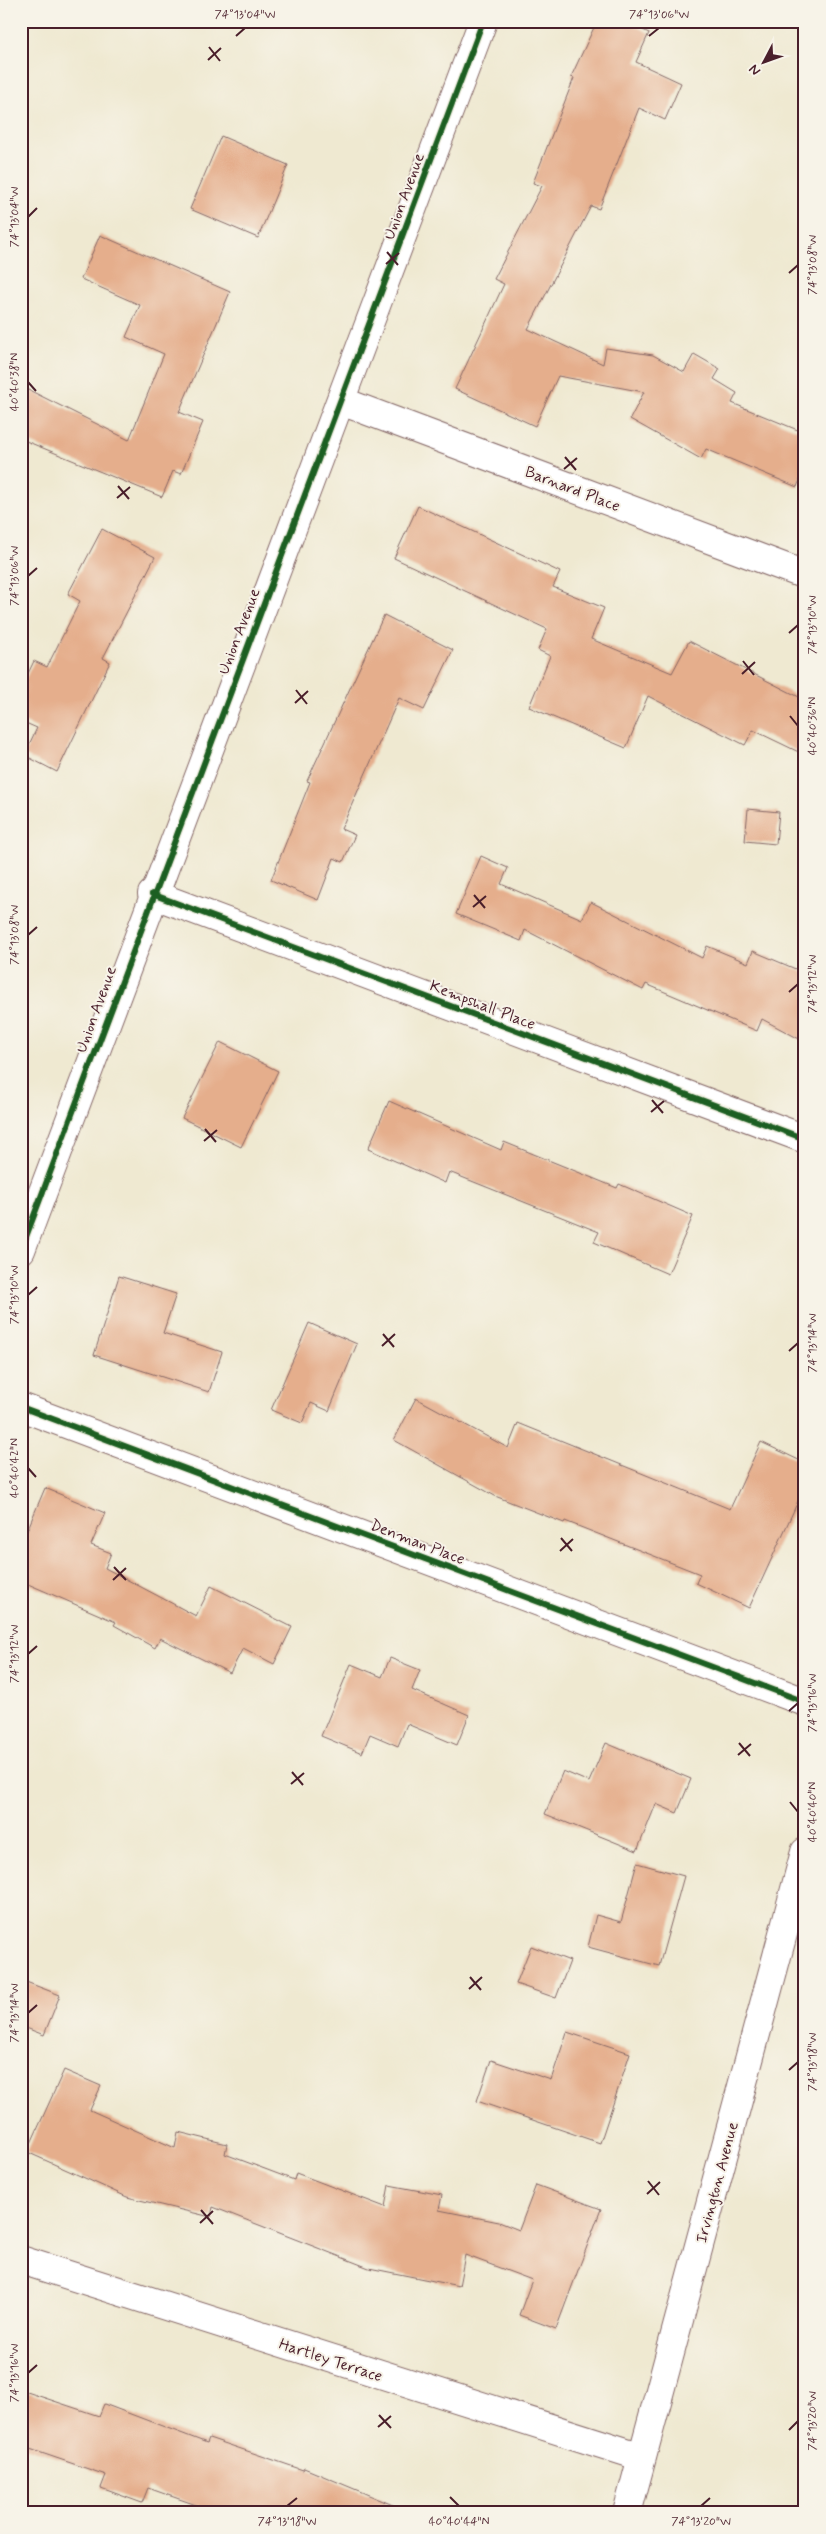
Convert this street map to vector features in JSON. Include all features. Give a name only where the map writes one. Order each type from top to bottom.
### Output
[{"type":"street","name":"Union Avenue","points":[[21,1250],[152,894],[341,401],[483,21]]},
{"type":"street","name":"Barnard Place","points":[[341,401],[805,575]]},
{"type":"street","name":"Kempshall Place","points":[[152,894],[805,1139]]},
{"type":"street","name":"Denman Place","points":[[21,1406],[805,1702]]},
{"type":"street","name":"Irvington Avenue","points":[[627,2513],[805,1852]]},
{"type":"street","name":"Hartley Terrace","points":[[21,2260],[642,2457]]},
{"type":"building","points":[[597,21],[625,21],[649,33],[636,62],[681,83],[665,120],[639,108],[599,209],[591,206],[528,329],[603,364],[606,348],[653,355],[684,372],[694,354],[720,369],[714,379],[737,393],[732,403],[805,433],[805,468],[797,487],[706,449],[701,459],[630,419],[644,392],[558,376],[535,426],[455,389],[504,284],[494,279],[542,186],[533,183],[574,78],[571,77]]},
{"type":"building","points":[[221,136],[288,165],[258,238],[190,209]]},
{"type":"building","points":[[100,235],[230,292],[179,412],[203,422],[181,474],[173,471],[162,497],[21,439],[21,386],[129,440],[164,354],[126,337],[140,305],[81,279]]},
{"type":"building","points":[[418,506],[560,572],[553,587],[604,608],[591,639],[672,673],[689,641],[805,700],[805,755],[753,730],[745,745],[648,696],[626,748],[529,707],[550,656],[538,650],[547,629],[394,558]]},
{"type":"building","points":[[102,529],[155,557],[103,658],[110,662],[57,772],[24,755],[37,728],[21,721],[21,688],[34,661],[47,667],[80,601],[68,594]]},
{"type":"building","points":[[384,615],[453,650],[424,710],[399,698],[341,829],[355,835],[343,862],[334,858],[318,900],[271,880],[310,782],[307,781]]},
{"type":"building","points":[[748,809],[779,812],[776,844],[745,841]]},
{"type":"building","points":[[481,856],[508,868],[501,884],[582,919],[591,902],[702,958],[707,946],[748,963],[753,951],[805,973],[805,1042],[762,1019],[757,1031],[646,984],[643,990],[525,930],[521,941],[456,914]]},
{"type":"building","points":[[220,1042],[278,1071],[241,1147],[182,1118]]},
{"type":"building","points":[[389,1101],[501,1150],[504,1142],[617,1188],[619,1184],[693,1216],[668,1274],[594,1242],[599,1232],[449,1172],[445,1183],[368,1149]]},
{"type":"building","points":[[119,1276],[176,1294],[163,1333],[222,1352],[209,1392],[94,1355]]},
{"type":"building","points":[[309,1323],[357,1344],[329,1411],[311,1403],[302,1423],[271,1410]]},
{"type":"building","points":[[416,1398],[508,1448],[518,1423],[730,1509],[761,1442],[805,1463],[805,1486],[749,1608],[696,1583],[700,1574],[565,1521],[564,1523],[495,1496],[394,1440]]},
{"type":"building","points":[[45,1488],[105,1513],[91,1545],[111,1553],[105,1568],[196,1616],[211,1586],[292,1627],[274,1664],[243,1648],[230,1673],[160,1638],[155,1648],[114,1625],[116,1622],[21,1581],[21,1545]]},
{"type":"building","points":[[390,1658],[420,1670],[412,1690],[469,1715],[457,1745],[407,1724],[398,1746],[370,1734],[362,1753],[321,1736],[351,1664],[382,1677]]},
{"type":"building","points":[[606,1743],[691,1779],[677,1813],[656,1804],[637,1851],[545,1814],[563,1771],[589,1782]]},
{"type":"building","points":[[637,1863],[684,1876],[659,1966],[588,1947],[596,1915],[621,1922]]},
{"type":"building","points":[[531,1946],[570,1961],[556,1998],[516,1984]]},
{"type":"building","points":[[21,1980],[60,1995],[44,2035],[21,2026]]},
{"type":"building","points":[[567,2032],[630,2053],[600,2143],[477,2101],[491,2060],[551,2080]]},
{"type":"building","points":[[64,2070],[101,2086],[90,2110],[175,2148],[178,2132],[227,2144],[225,2154],[294,2180],[296,2173],[385,2207],[389,2185],[442,2195],[439,2210],[499,2222],[519,2230],[536,2185],[601,2209],[556,2329],[519,2315],[532,2280],[465,2255],[459,2286],[369,2268],[213,2207],[211,2217],[127,2197],[27,2152]]},
{"type":"building","points":[[21,2390],[99,2416],[104,2404],[207,2443],[209,2438],[303,2470],[304,2468],[412,2513],[219,2513],[148,2488],[142,2503],[101,2488],[106,2475],[21,2446]]},
{"type":"cycle path","points":[[21,1250],[135,942],[483,21]]},
{"type":"cycle path","points":[[152,894],[805,1139]]},
{"type":"cycle path","points":[[21,1407],[805,1702]]}]
